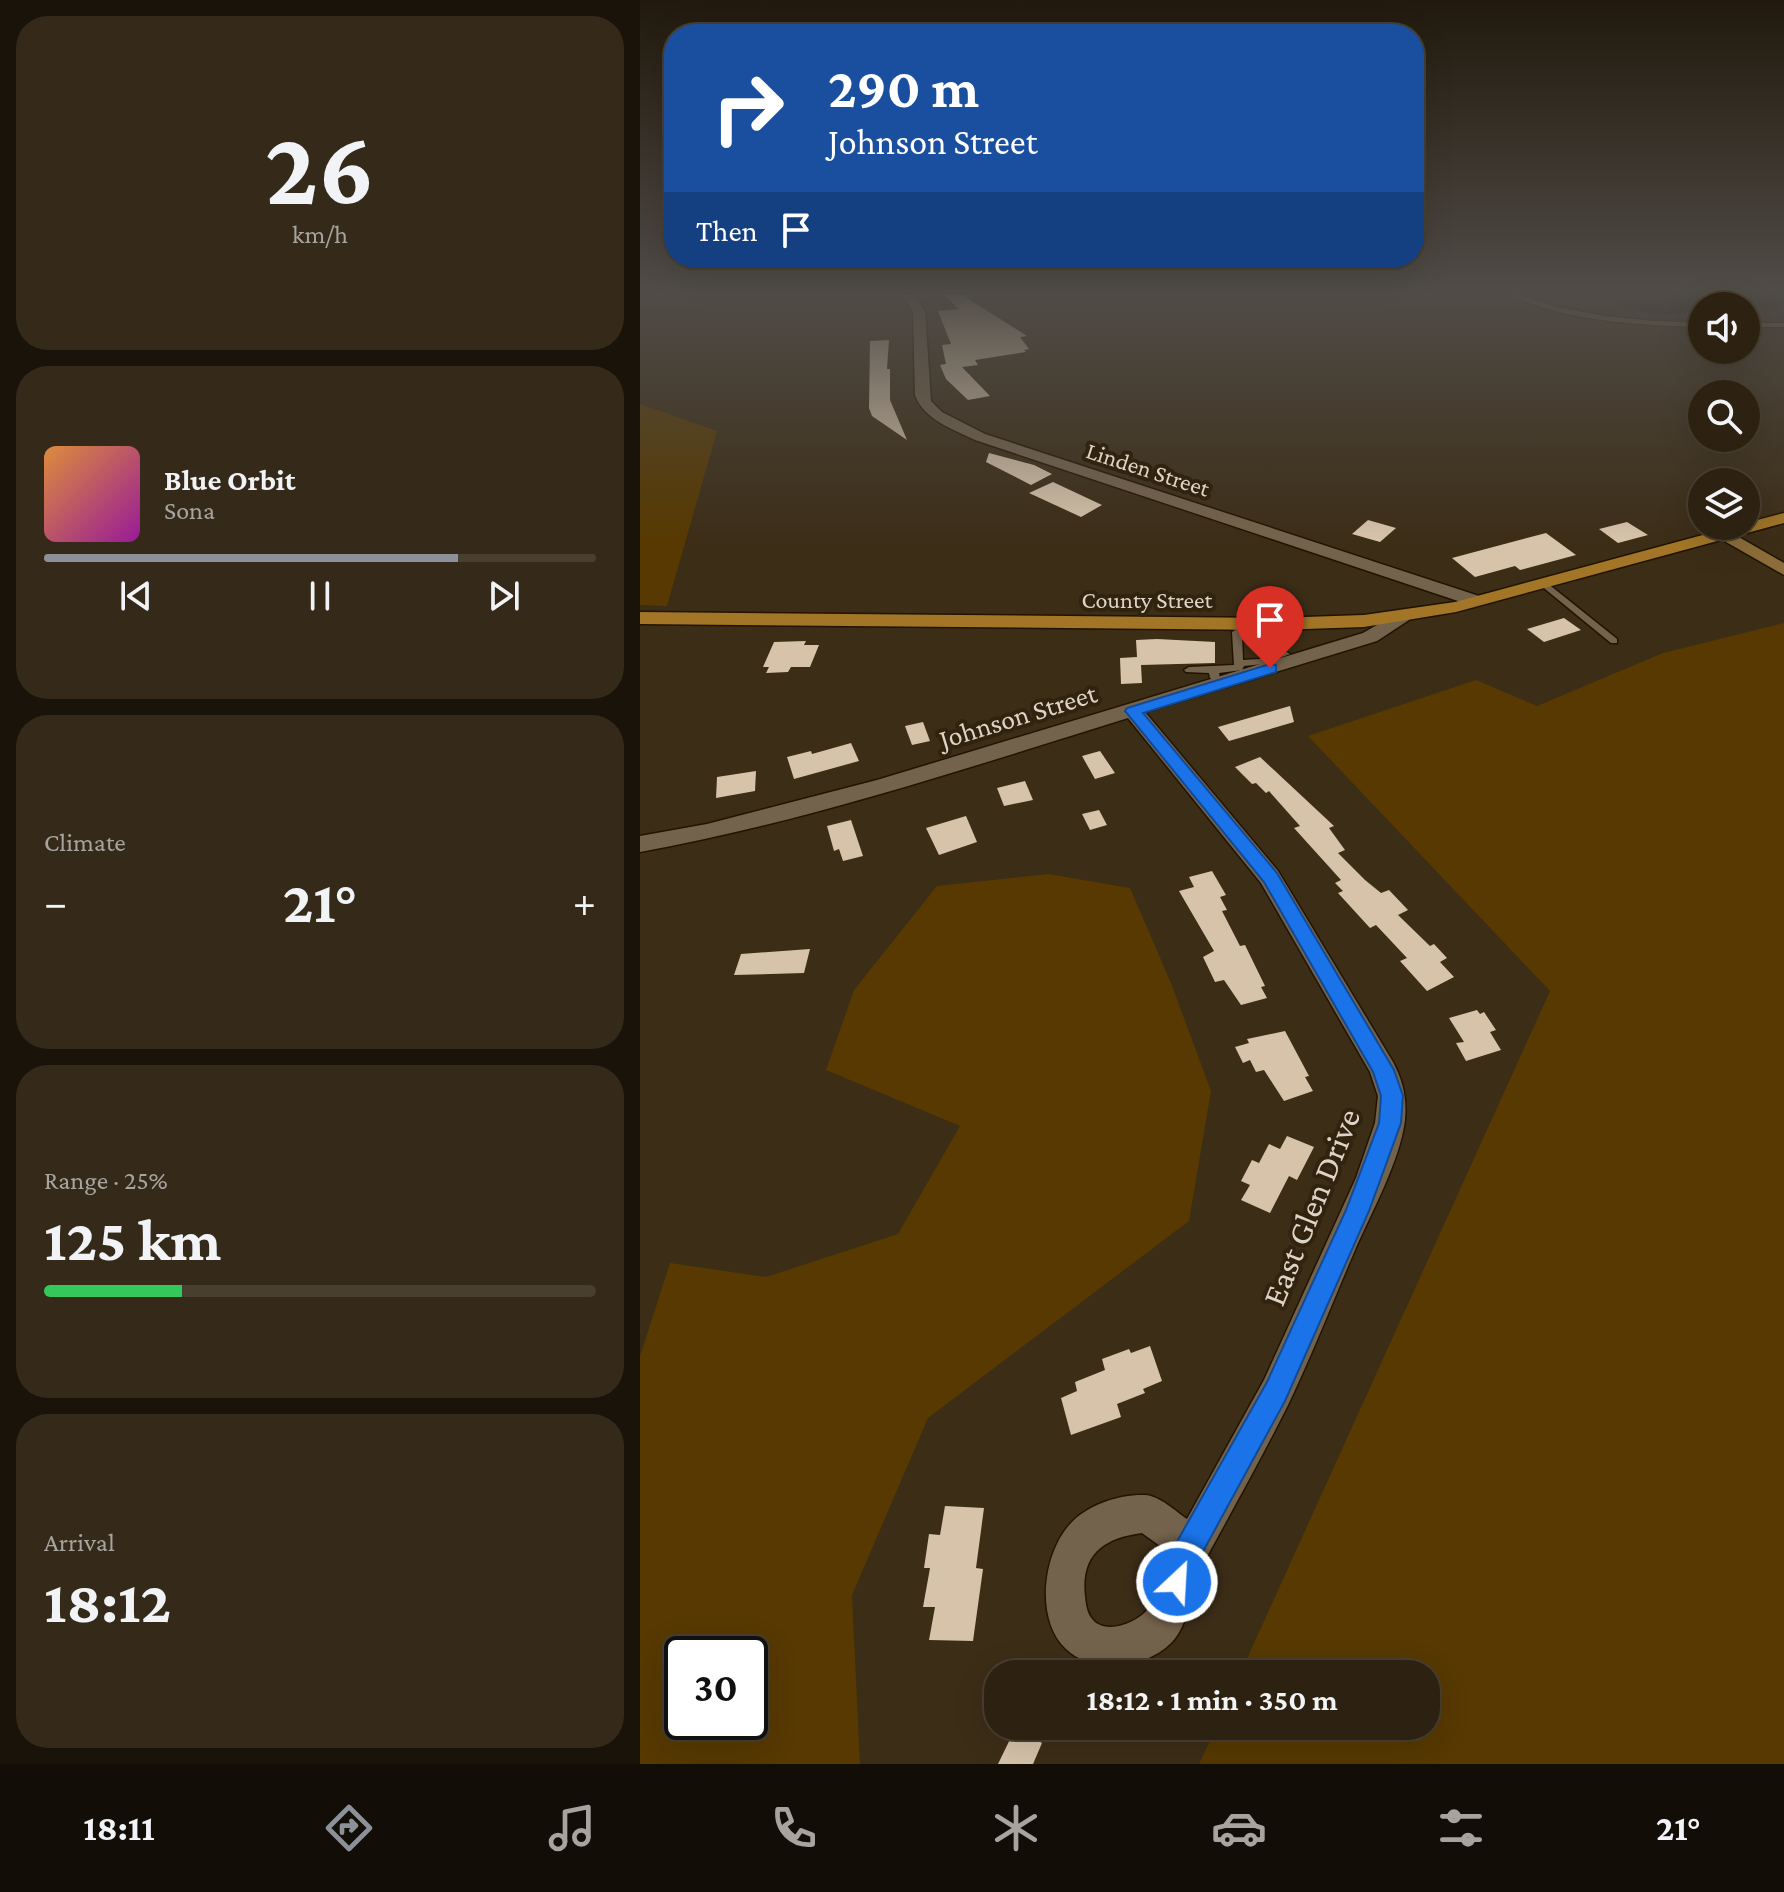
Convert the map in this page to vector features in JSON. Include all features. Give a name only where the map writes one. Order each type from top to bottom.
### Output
[{"type":"main road","name":"County Street","points":[[1760,525],[1784,518]]},
{"type":"main road","name":"County Street","points":[[640,618],[1276,628],[1403,616],[1702,540]]},
{"type":"street","name":"Linden Street","points":[[921,375],[922,395],[928,407],[954,426],[1029,455],[1473,600]]},
{"type":"street","points":[[1735,540],[1784,570]]},
{"type":"street","name":"Johnson Street","points":[[640,844],[707,832],[883,786],[1133,711],[1215,677],[1370,637],[1403,616]]},
{"type":"street","name":"East Glen Drive","points":[[1133,711],[1270,877],[1383,1070],[1392,1096],[1390,1123],[1358,1211],[1276,1392],[1193,1546],[1181,1564],[1172,1600],[1158,1629],[1140,1640],[1119,1647],[1100,1646],[1087,1640],[1068,1619],[1063,1596],[1066,1571],[1074,1549],[1083,1536],[1108,1518],[1147,1514],[1193,1546]]},
{"type":"lane","points":[[1542,582],[1614,641]]},
{"type":"lane","points":[[1189,670],[1215,677],[1239,668],[1237,632],[1276,628],[1292,657],[1239,663]]},
{"type":"shaded area","points":[[640,404],[717,431],[667,606],[640,605]]},
{"type":"shaded area","points":[[1784,623],[1784,1764],[1199,1764],[1210,1740],[1440,1740],[1440,1660],[1246,1660],[1550,991],[1308,736],[1476,680],[1537,706],[1663,653]]},
{"type":"shaded area","points":[[1048,874],[1130,888],[1171,983],[1211,1091],[1189,1221],[928,1418],[852,1595],[860,1764],[640,1764],[640,1356],[670,1263],[766,1277],[898,1234],[960,1126],[826,1070],[854,990],[937,886]]},
{"type":"building","points":[[869,375],[890,375],[890,400],[907,440],[872,416],[869,408]]},
{"type":"building","points":[[944,375],[970,375],[990,396],[968,400]]},
{"type":"building","points":[[989,453],[1034,465],[1052,474],[1031,485],[986,462]]},
{"type":"building","points":[[1053,482],[1102,505],[1081,517],[1029,493]]},
{"type":"building","points":[[1368,520],[1396,528],[1380,542],[1352,534]]},
{"type":"building","points":[[1627,522],[1648,535],[1618,543],[1599,529]]},
{"type":"building","points":[[1546,533],[1576,555],[1520,570],[1515,566],[1475,577],[1452,558]]},
{"type":"building","points":[[1564,618],[1581,630],[1544,642],[1527,629]]},
{"type":"building","points":[[1136,640],[1215,642],[1215,663],[1141,665],[1142,683],[1121,684],[1120,658],[1137,657]]},
{"type":"building","points":[[806,641],[804,645],[819,645],[810,667],[791,667],[788,672],[766,673],[769,667],[763,667],[774,642]]},
{"type":"building","points":[[1290,706],[1294,722],[1229,741],[1218,727]]},
{"type":"building","points":[[923,722],[930,741],[912,745],[905,726]]},
{"type":"building","points":[[851,743],[859,761],[794,779],[787,757],[811,751],[812,754]]},
{"type":"building","points":[[1100,751],[1115,773],[1095,779],[1082,756]]},
{"type":"building","points":[[1260,757],[1334,826],[1329,828],[1345,850],[1338,853],[1365,880],[1381,893],[1389,890],[1408,910],[1398,915],[1447,958],[1440,962],[1454,977],[1427,991],[1400,961],[1407,958],[1376,925],[1370,928],[1338,893],[1343,891],[1335,883],[1341,880],[1294,828],[1300,826],[1269,791],[1266,793],[1256,783],[1252,784],[1235,767]]},
{"type":"building","points":[[756,771],[755,791],[716,798],[717,777]]},
{"type":"building","points":[[1025,781],[1033,800],[1004,806],[997,788]]},
{"type":"building","points":[[1099,810],[1107,825],[1090,830],[1082,814]]},
{"type":"building","points":[[966,816],[977,842],[939,855],[926,828]]},
{"type":"building","points":[[851,820],[863,856],[843,861],[839,849],[834,851],[827,826]]},
{"type":"building","points":[[1212,871],[1226,895],[1220,897],[1227,910],[1222,911],[1240,946],[1245,945],[1265,986],[1261,987],[1267,998],[1241,1005],[1224,980],[1215,982],[1203,957],[1214,951],[1179,891],[1194,887],[1189,877]]},
{"type":"building","points":[[810,949],[804,973],[734,975],[741,954]]},
{"type":"building","points":[[1477,1010],[1480,1014],[1484,1012],[1496,1030],[1490,1032],[1501,1050],[1466,1061],[1456,1043],[1464,1042],[1449,1018]]},
{"type":"building","points":[[1285,1031],[1309,1076],[1305,1077],[1313,1091],[1284,1101],[1264,1070],[1256,1072],[1250,1060],[1243,1063],[1235,1047],[1249,1043],[1247,1039]]},
{"type":"building","points":[[1287,1136],[1314,1147],[1297,1180],[1289,1176],[1270,1213],[1241,1200],[1250,1185],[1241,1181],[1252,1160],[1259,1163],[1269,1144],[1280,1149]]},
{"type":"building","points":[[1150,1346],[1162,1381],[1143,1389],[1145,1393],[1117,1404],[1121,1417],[1071,1435],[1061,1398],[1077,1391],[1075,1382],[1105,1370],[1102,1359],[1129,1349],[1131,1353]]},
{"type":"building","points":[[945,1506],[984,1508],[976,1568],[983,1569],[973,1641],[929,1640],[935,1607],[923,1607],[930,1568],[924,1568],[929,1534],[940,1535]]},
{"type":"building","points":[[1010,1740],[1037,1740],[1042,1743],[1033,1764],[998,1764]]},
{"type":"route","points":[[1177,1582],[1181,1564],[1276,1392],[1358,1211],[1390,1123],[1392,1096],[1383,1070],[1285,901],[1258,860],[1133,711],[1270,668]]}]
